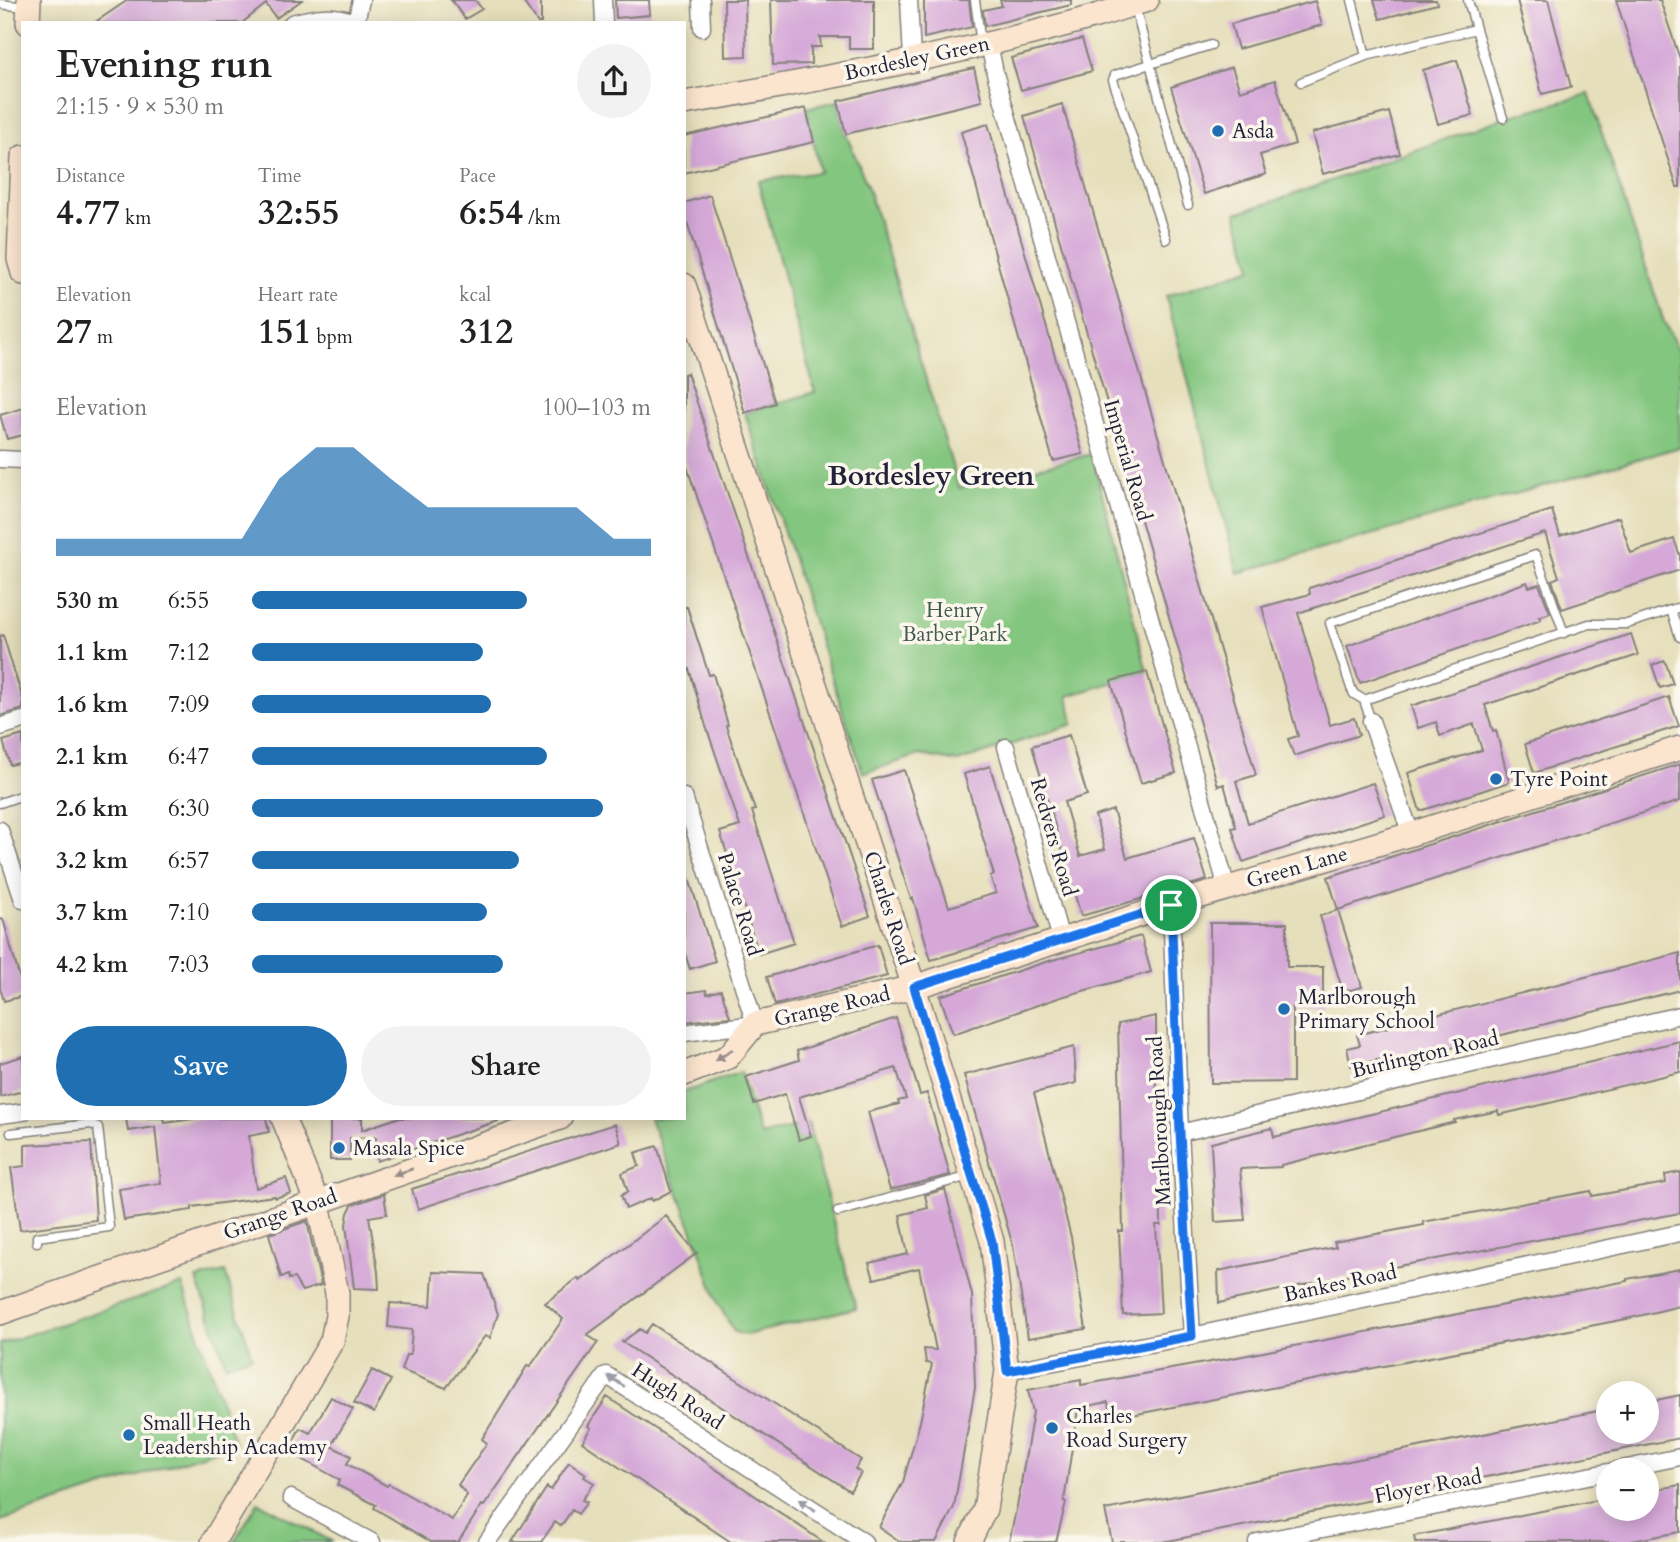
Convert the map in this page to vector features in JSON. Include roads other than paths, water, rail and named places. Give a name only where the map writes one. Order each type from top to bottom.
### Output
[{"type":"street","points":[[356,21],[361,0]]},
{"type":"street","points":[[604,0],[604,21]]},
{"type":"street","points":[[701,0],[702,28]]},
{"type":"street","points":[[909,0],[912,59]]},
{"type":"street","name":"Bordesley Green","points":[[686,103],[985,44],[1096,16],[1138,1]]},
{"type":"street","points":[[298,21],[314,16],[353,21]]},
{"type":"street","name":"Imperial Road","points":[[985,44],[1227,888]]},
{"type":"street","points":[[16,263],[21,187]]},
{"type":"street","name":"Charles Road","points":[[686,291],[914,987],[992,1241],[1007,1371],[985,1509],[969,1542]]},
{"type":"street","points":[[0,459],[21,460]]},
{"type":"street","points":[[0,727],[21,721]]},
{"type":"street","points":[[1371,721],[1410,834]]},
{"type":"street","name":"Redvers Road","points":[[1006,747],[1060,939]]},
{"type":"street","name":"Green Lane","points":[[914,987],[1060,939],[1410,834],[1680,748]]},
{"type":"street","name":"Palace Road","points":[[686,803],[755,1024]]},
{"type":"street","points":[[0,830],[21,894]]},
{"type":"street","name":"Marlborough Road","points":[[1171,905],[1180,1133],[1192,1336]]},
{"type":"street","name":"Grange Road","points":[[686,1073],[728,1056],[755,1024],[914,987]]},
{"type":"street","name":"Burlington Road","points":[[1180,1133],[1680,1014]]},
{"type":"street","points":[[686,1033],[755,1024]]},
{"type":"street","points":[[0,1115],[21,1112]]},
{"type":"street","points":[[213,1542],[332,1341],[337,1316],[337,1293],[317,1201],[284,1120]]},
{"type":"street","name":"Grange Road","points":[[0,1313],[554,1120]]},
{"type":"street","name":"Bankes Road","points":[[1007,1371],[1192,1336],[1680,1233]]},
{"type":"street","name":"Hugh Road","points":[[487,1542],[606,1375],[864,1542]]},
{"type":"street","points":[[1659,1461],[1680,1457]]},
{"type":"street","name":"Floyer Road","points":[[1257,1542],[1596,1474]]},
{"type":"street","points":[[291,1498],[372,1542]]},
{"type":"lane","points":[[975,0],[985,44]]},
{"type":"lane","points":[[1352,0],[1366,57]]},
{"type":"lane","points":[[1468,0],[1503,118]]},
{"type":"lane","points":[[1138,1],[1149,65],[1188,205]]},
{"type":"lane","points":[[0,4],[29,10]]},
{"type":"lane","points":[[1301,82],[1366,57],[1476,29]]},
{"type":"lane","points":[[1166,239],[1113,80],[1115,75],[1211,45]]},
{"type":"lane","points":[[1371,721],[1364,700],[1354,694],[1351,688],[1330,623],[1536,555],[1564,633]]},
{"type":"lane","points":[[1364,700],[1588,624],[1627,624],[1676,609],[1680,638]]},
{"type":"lane","points":[[0,803],[21,797]]},
{"type":"lane","points":[[11,1133],[95,1121],[99,1133],[109,1227],[72,1235],[37,1237],[37,1242]]},
{"type":"lane","points":[[838,1212],[972,1175]]},
{"type":"place","name":"Asda","points":[[1218,131]]},
{"type":"place","name":"Tyre Point","points":[[1496,779]]},
{"type":"place","name":"Marlborough Primary School","points":[[1284,1009]]},
{"type":"place","name":"Masala Spice","points":[[339,1148]]},
{"type":"place","name":"Charles Road Surgery","points":[[1052,1428]]},
{"type":"place","name":"Small Heath Leadership Academy","points":[[129,1435]]},
{"type":"district","name":"Bordesley Green","points":[[931,475]]},
{"type":"park label","name":"Henry Barber Park","points":[[955,622]]}]
